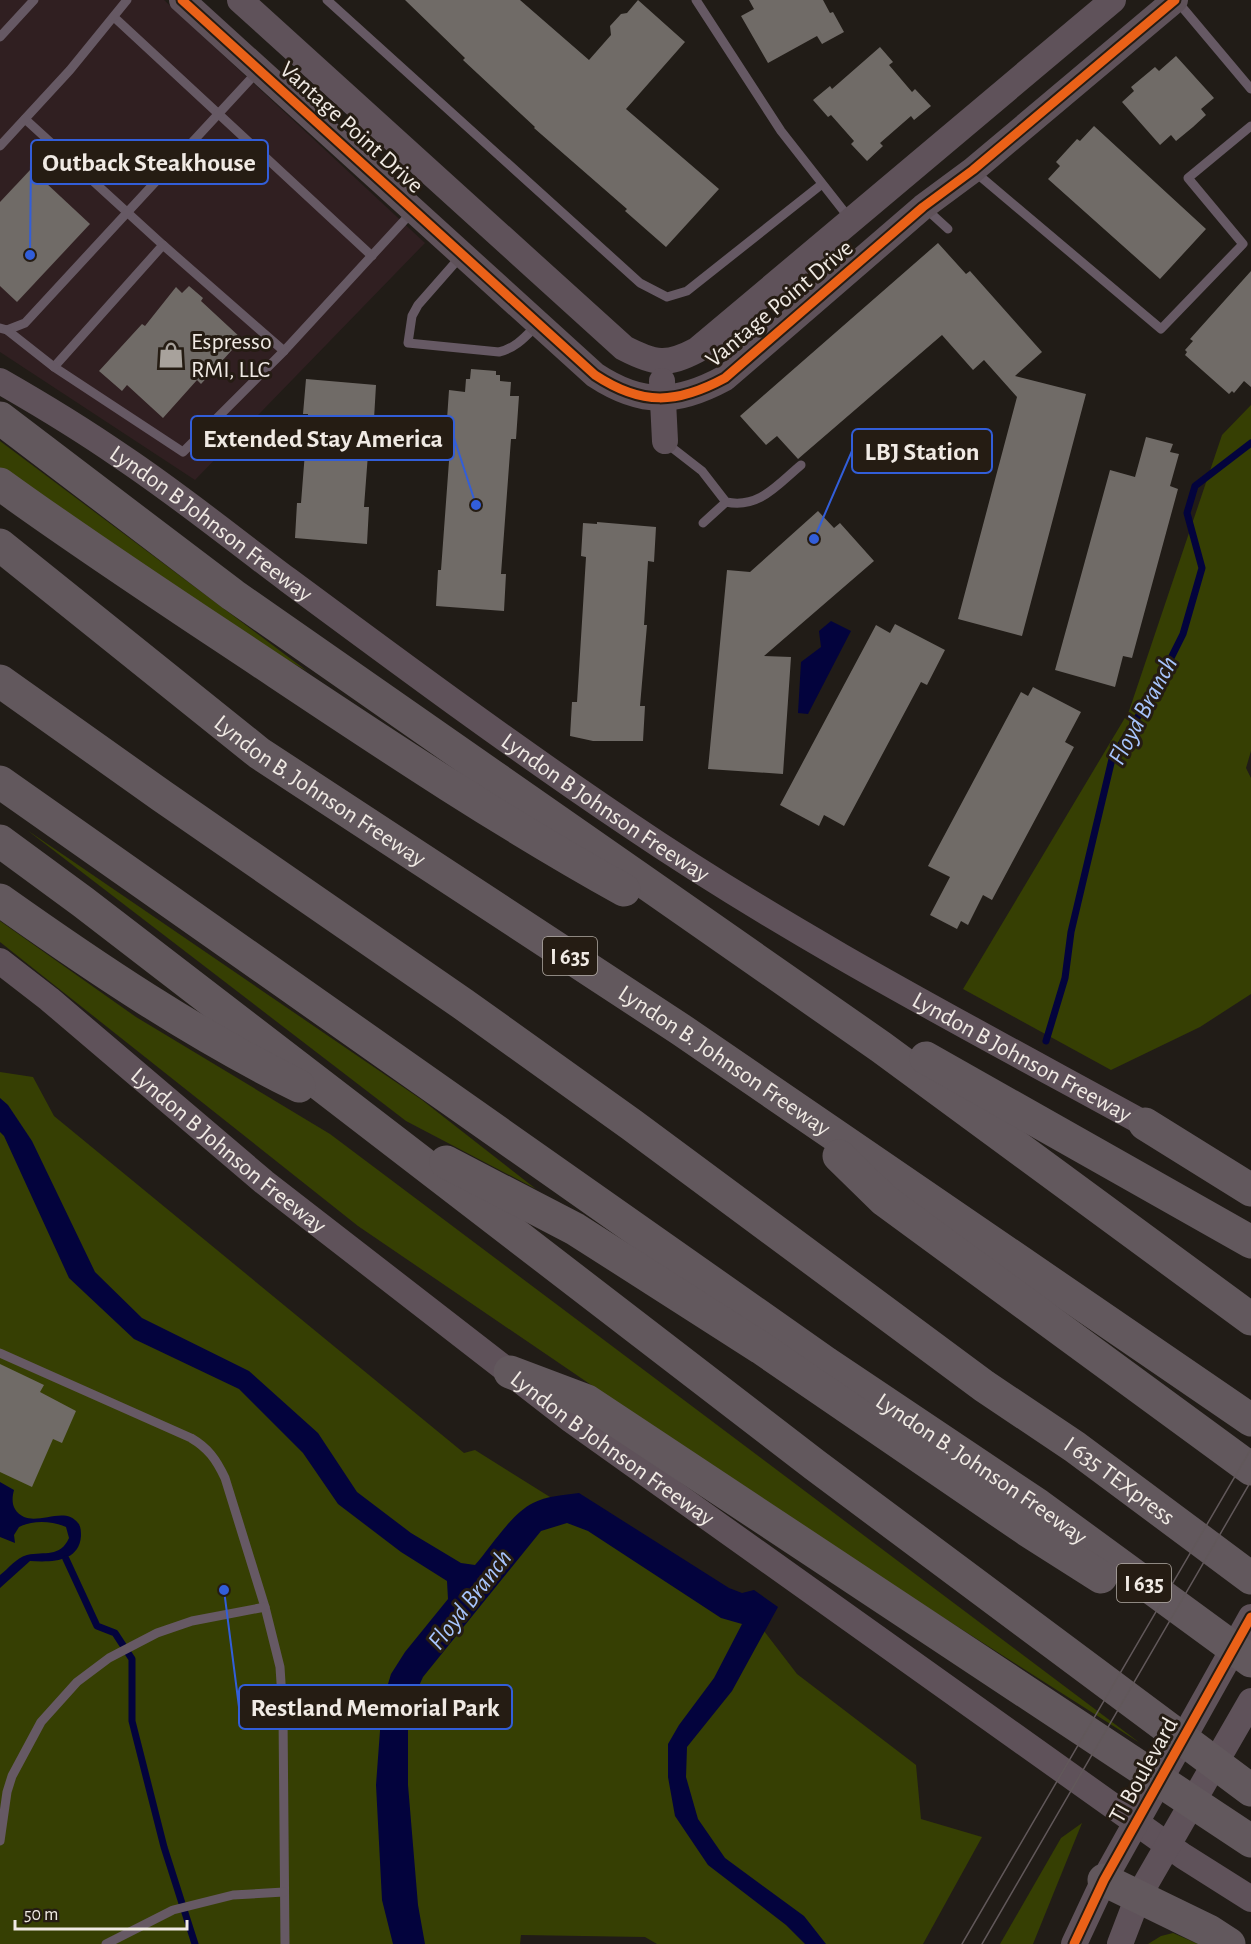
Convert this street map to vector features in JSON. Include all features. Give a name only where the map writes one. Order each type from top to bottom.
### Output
[{"type":"highway","points":[[0,418],[233,595],[881,1047],[1251,1319]]},
{"type":"highway","points":[[0,484],[67,533],[402,755],[546,847],[1062,1134],[1251,1242]]},
{"type":"highway","name":"Lyndon B. Johnson Freeway","points":[[0,545],[259,753],[660,1016],[1251,1420]]},
{"type":"highway","name":"I 635 TEXpress","points":[[0,681],[463,1004],[632,1125],[984,1386],[1075,1448],[1251,1578]]},
{"type":"highway","name":"Lyndon B. Johnson Freeway","points":[[0,782],[826,1363],[1033,1517],[1251,1661]]},
{"type":"highway","points":[[3,844],[83,902],[815,1465],[1251,1790]]},
{"type":"highway","points":[[0,900],[99,969],[254,1064],[575,1229],[1033,1517],[1251,1672]]},
{"type":"highway","points":[[770,1091],[884,1200],[1251,1469]]},
{"type":"highway","points":[[1145,1124],[1251,1190]]},
{"type":"highway","points":[[510,1372],[579,1410],[1251,1841]]},
{"type":"highway","points":[[1104,1880],[1209,1931],[1229,1944]]},
{"type":"street","name":"Vantage Point Drive","points":[[182,0],[595,375],[616,389],[638,396],[662,398],[686,396],[725,378],[923,207],[973,170],[1176,0]]},
{"type":"street","name":"Vantage Point Drive","points":[[240,0],[624,348],[661,362],[680,359],[697,350],[1113,0]]},
{"type":"street","points":[[260,69],[285,41]]},
{"type":"street","points":[[942,144],[973,170]]},
{"type":"street","points":[[661,362],[665,441]]},
{"type":"street","name":"Lyndon B Johnson Freeway","points":[[0,381],[124,458],[572,785],[725,886],[879,978],[1145,1124],[1251,1170]]},
{"type":"street","name":"Lyndon B Johnson Freeway","points":[[0,961],[49,999],[264,1182],[510,1372]]},
{"type":"street","name":"Lyndon B Johnson Freeway","points":[[579,1410],[1183,1856],[1251,1899]]},
{"type":"street","name":"TI Boulevard","points":[[1074,1944],[1104,1880],[1251,1617]]},
{"type":"street","points":[[1120,1944],[1138,1897],[1251,1701]]},
{"type":"lane","points":[[0,37],[34,0]]},
{"type":"lane","points":[[0,146],[70,70],[115,18],[127,0]]},
{"type":"lane","points":[[327,0],[640,283],[667,297],[687,291],[822,184]]},
{"type":"lane","points":[[696,0],[781,131],[851,221]]},
{"type":"lane","points":[[1176,0],[1251,89]]},
{"type":"lane","points":[[115,18],[372,256]]},
{"type":"lane","points":[[3,329],[25,322],[260,69]]},
{"type":"lane","points":[[25,119],[284,351]]},
{"type":"lane","points":[[973,170],[1161,329],[1243,244],[1188,178],[1251,126]]},
{"type":"lane","points":[[923,207],[948,229]]},
{"type":"lane","points":[[3,329],[54,367],[183,453],[284,351],[414,210]]},
{"type":"lane","points":[[54,367],[163,245]]},
{"type":"lane","points":[[462,255],[418,305],[412,316],[408,343],[499,352],[518,344],[539,323]]},
{"type":"lane","points":[[665,441],[702,471],[726,502],[735,504],[755,501],[801,465]]},
{"type":"lane","points":[[703,523],[726,502]]},
{"type":"lane","points":[[0,1353],[191,1438],[205,1446],[218,1463],[225,1478],[265,1607],[282,1687],[285,1944]]},
{"type":"lane","points":[[0,1841],[7,1792],[19,1762],[41,1722],[77,1682],[109,1658],[165,1629],[192,1621],[265,1607]]},
{"type":"lane","points":[[106,1944],[172,1910],[233,1895],[284,1892]]},
{"type":"shaded area","points":[[0,0],[164,0],[425,243],[195,480],[0,352]]},
{"type":"green space","points":[[1251,405],[1251,751],[1246,768],[1251,778],[1251,994],[1200,1027],[1111,1070],[963,989],[1129,711],[1222,435]]},
{"type":"green space","points":[[0,441],[307,671],[0,499]]},
{"type":"green space","points":[[27,830],[422,1100],[536,1189],[406,1121]]},
{"type":"green space","points":[[0,921],[136,1017],[330,1134],[1140,1743],[773,1509],[358,1226],[0,942]]},
{"type":"green space","points":[[0,1072],[33,1077],[54,1116],[464,1453],[475,1450],[764,1631],[797,1674],[916,1765],[921,1819],[982,1837],[923,1944],[657,1944],[645,1937],[521,1935],[520,1944],[0,1944]]},
{"type":"green space","points":[[1082,1823],[1033,1944],[1000,1944],[1061,1838]]},
{"type":"green space","points":[[1173,1933],[1198,1944],[1148,1944],[1161,1936]]},
{"type":"water","points":[[831,621],[851,631],[808,714],[798,713],[801,662],[821,647],[819,631]]},
{"type":"water","points":[[0,1098],[8,1105],[32,1141],[95,1272],[142,1318],[249,1371],[318,1433],[357,1492],[411,1533],[461,1563],[475,1565],[509,1523],[525,1508],[544,1499],[579,1493],[729,1588],[742,1593],[754,1590],[778,1607],[732,1691],[687,1747],[686,1777],[698,1819],[725,1858],[804,1916],[826,1944],[805,1944],[786,1925],[708,1865],[675,1816],[668,1777],[668,1744],[679,1725],[714,1678],[742,1624],[721,1618],[588,1531],[567,1523],[541,1531],[423,1677],[408,1710],[408,1785],[418,1905],[425,1944],[393,1944],[382,1900],[376,1785],[382,1704],[391,1674],[405,1652],[448,1599],[447,1581],[401,1552],[338,1504],[303,1453],[239,1389],[134,1339],[69,1278],[4,1136],[0,1132]]},
{"type":"water","points":[[0,1482],[14,1490],[13,1505],[20,1515],[31,1519],[60,1515],[73,1518],[79,1524],[81,1536],[79,1545],[69,1556],[54,1561],[30,1561],[0,1588],[0,1575],[16,1561],[27,1555],[57,1551],[69,1538],[66,1527],[42,1522],[19,1527],[14,1535],[15,1543],[0,1537]]},
{"type":"building","points":[[405,0],[520,0],[589,60],[611,35],[610,26],[621,14],[627,13],[638,0],[685,42],[626,109],[719,189],[666,247],[625,211],[627,209],[534,128]]},
{"type":"building","points":[[749,0],[823,0],[844,32],[822,44],[817,36],[768,63],[741,16],[754,9]]},
{"type":"building","points":[[880,47],[893,62],[889,65],[912,92],[915,89],[931,106],[914,120],[911,116],[880,143],[883,146],[867,161],[851,144],[854,141],[831,115],[828,117],[813,100],[830,86],[832,89]]},
{"type":"building","points":[[1176,56],[1214,98],[1201,109],[1206,115],[1193,127],[1176,141],[1171,135],[1160,145],[1122,102],[1134,91],[1131,87],[1155,67],[1159,71]]},
{"type":"building","points":[[1094,126],[1206,229],[1160,279],[1048,179],[1060,166],[1056,162],[1077,139],[1080,141]]},
{"type":"building","points":[[31,169],[90,224],[17,302],[0,286],[0,202]]},
{"type":"building","points":[[938,243],[966,274],[970,271],[1042,352],[1015,376],[1086,394],[1022,636],[958,619],[1017,397],[984,360],[973,370],[942,335],[798,459],[777,436],[766,445],[740,416]]},
{"type":"building","points":[[1251,271],[1251,387],[1244,381],[1234,393],[1232,391],[1229,394],[1185,355],[1187,352],[1185,350],[1193,341],[1190,339]]},
{"type":"building","name":"Espresso RMI, LLC","points":[[189,286],[203,298],[201,301],[242,339],[201,384],[197,380],[163,418],[127,385],[122,391],[99,371],[142,324],[145,326],[176,287],[182,293]]},
{"type":"building","points":[[471,369],[496,371],[496,375],[500,375],[500,381],[511,382],[510,396],[519,396],[516,439],[511,439],[501,574],[506,574],[504,611],[436,606],[438,570],[441,570],[451,434],[446,434],[449,390],[465,392],[466,379],[470,379]]},
{"type":"building","points":[[306,379],[376,385],[374,419],[369,419],[366,454],[368,454],[364,507],[369,507],[367,544],[295,538],[297,503],[301,503],[308,414],[303,414]]},
{"type":"building","points":[[1146,437],[1173,444],[1170,452],[1179,454],[1170,486],[1178,489],[1132,658],[1123,656],[1115,687],[1055,670],[1110,470],[1135,477]]},
{"type":"building","points":[[818,511],[834,528],[840,523],[874,561],[764,656],[791,657],[783,774],[708,769],[727,570],[750,572]]},
{"type":"building","points":[[597,522],[656,527],[654,562],[648,561],[644,625],[647,625],[640,706],[645,706],[643,741],[593,741],[570,736],[572,702],[577,702],[586,557],[581,556],[583,523],[597,524]]},
{"type":"building","points":[[895,624],[945,650],[927,685],[921,682],[844,826],[824,815],[819,826],[780,805],[876,625],[890,633]]},
{"type":"building","points":[[1033,687],[1081,712],[1065,742],[1074,747],[992,900],[983,895],[968,925],[961,921],[957,929],[930,915],[950,877],[928,866],[1021,692],[1028,696]]},
{"type":"building","points":[[0,1364],[44,1385],[40,1392],[76,1411],[62,1443],[53,1439],[32,1487],[0,1472]]},
{"type":"waterway","name":"Floyd Branch","points":[[1046,1041],[1065,978],[1071,932],[1112,759],[1159,682],[1183,634],[1202,568],[1187,513],[1195,486],[1251,443]]},
{"type":"waterway","points":[[66,1559],[97,1626],[115,1633],[132,1659],[132,1721],[164,1847],[195,1944]]},
{"type":"tram line","points":[[962,1944],[1251,1449]]},
{"type":"tram line","points":[[982,1944],[1251,1481]]},
{"type":"cycle path","points":[[182,0],[595,375],[628,392],[660,398],[691,393],[725,378],[923,207],[973,170],[1175,0]]},
{"type":"cycle path","points":[[1074,1944],[1104,1880],[1251,1617]]},
{"type":"place","name":"Outback Steakhouse","points":[[30,255]]},
{"type":"place","name":"Espresso RMI, LLC","points":[[171,355]]},
{"type":"place","name":"Extended Stay America","points":[[476,505]]},
{"type":"place","name":"LBJ Station","points":[[814,539]]},
{"type":"place","name":"Restland Memorial Park","points":[[224,1590]]}]
